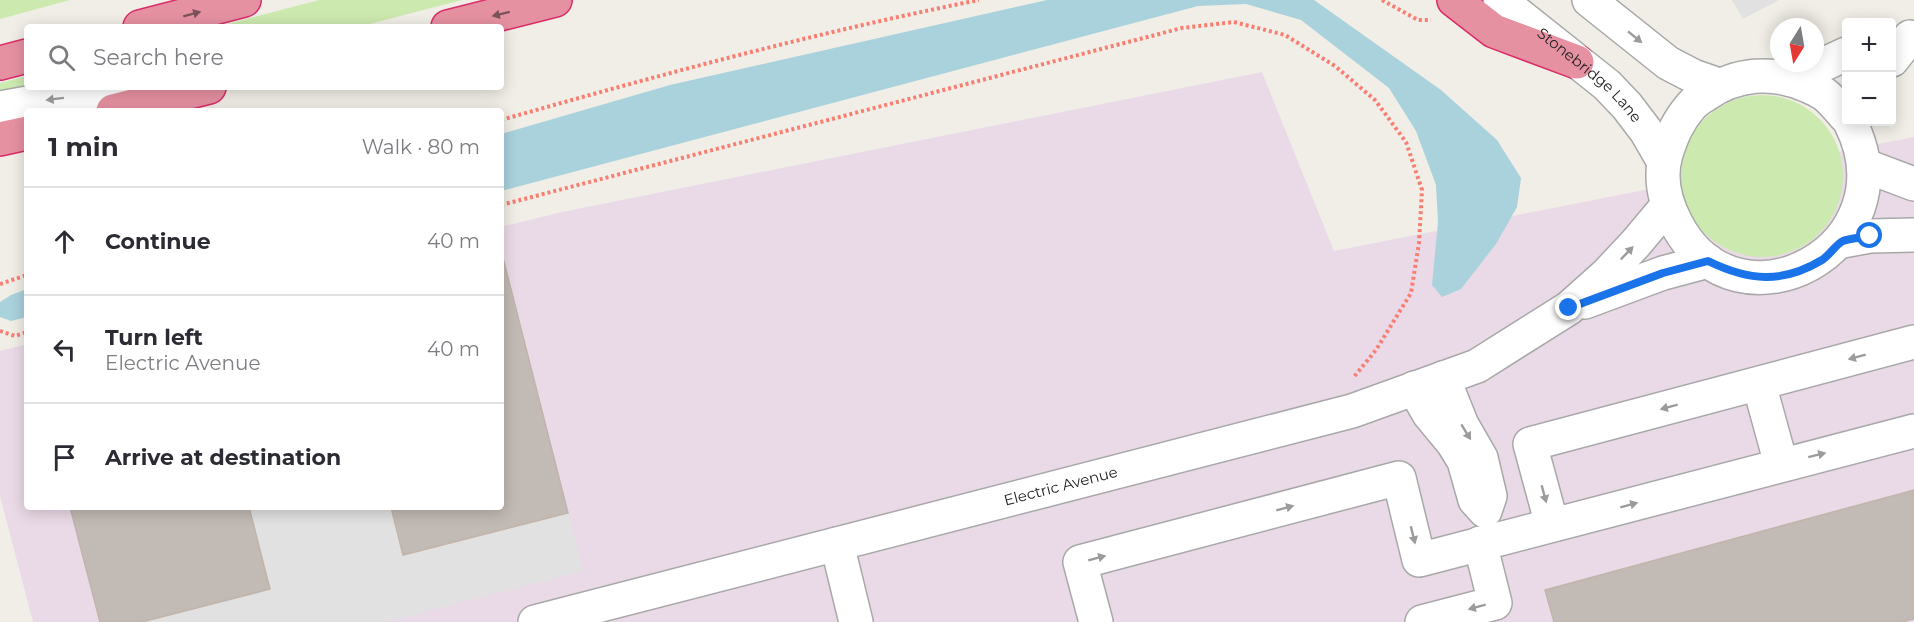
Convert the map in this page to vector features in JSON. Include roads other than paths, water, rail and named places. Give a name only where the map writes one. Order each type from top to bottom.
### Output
[{"type":"highway","points":[[152,24],[244,0]]},
{"type":"highway","points":[[460,24],[555,0]]},
{"type":"highway","points":[[1443,10],[1577,62]]},
{"type":"highway","points":[[0,63],[24,57]]},
{"type":"highway","points":[[125,108],[197,90]]},
{"type":"street","name":"Stonebridge Lane","points":[[1500,0],[1607,85],[1646,131],[1664,162]]},
{"type":"street","points":[[1589,0],[1668,63],[1693,76],[1719,85]]},
{"type":"street","points":[[1792,79],[1842,56]]},
{"type":"street","points":[[1842,113],[1824,93],[1792,79],[1767,75],[1751,76],[1719,85],[1692,104],[1673,130],[1664,162],[1663,184],[1667,206],[1683,237],[1708,261],[1730,272],[1754,278],[1779,277],[1803,270],[1825,258],[1843,241],[1854,225],[1862,206],[1866,186],[1866,166],[1863,149],[1852,126]]},
{"type":"street","points":[[35,108],[44,100],[129,90]]},
{"type":"street","points":[[6,133],[24,117]]},
{"type":"street","points":[[1866,166],[1914,184]]},
{"type":"street","name":"Electric Avenue","points":[[535,622],[1352,411],[1478,366],[1569,308],[1607,274],[1667,206]]},
{"type":"street","points":[[1843,241],[1870,236],[1914,235]]},
{"type":"street","name":"Electric Avenue","points":[[1569,308],[1663,273],[1708,261]]},
{"type":"street","points":[[1552,525],[1530,444],[1914,342]]},
{"type":"street","points":[[1422,622],[1495,603],[1487,531],[1464,461],[1453,443],[1429,414],[1429,383]]},
{"type":"street","points":[[1759,384],[1781,464]]},
{"type":"street","points":[[1096,622],[1080,562],[1399,478],[1419,560],[1487,531],[1552,525],[1914,431]]},
{"type":"street","points":[[837,544],[856,622]]},
{"type":"water","points":[[1047,0],[1314,0],[1441,90],[1497,140],[1521,178],[1517,207],[1496,244],[1461,289],[1442,297],[1432,285],[1438,222],[1436,185],[1416,131],[1389,88],[1301,20],[1246,4],[1198,6],[504,190],[504,133],[670,85]]},
{"type":"water","points":[[24,290],[24,318],[11,321],[0,317],[0,302]]}]
